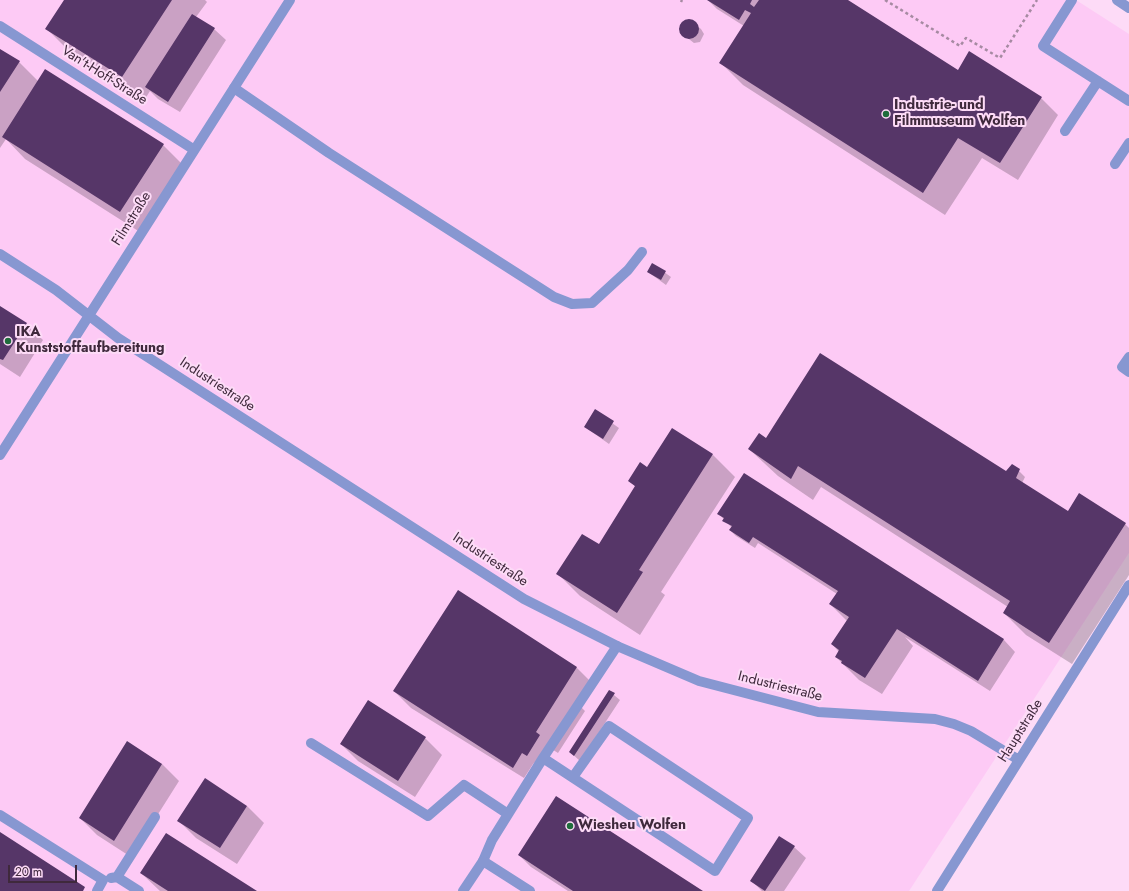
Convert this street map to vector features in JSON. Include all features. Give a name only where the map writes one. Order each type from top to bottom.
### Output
[{"type":"street","name":"Filmstraße","points":[[0,455],[193,149],[290,0]]},
{"type":"street","points":[[1072,0],[1043,46],[1129,101]]},
{"type":"street","points":[[1117,0],[1129,8]]},
{"type":"street","name":"Van't-Hoff-Straße","points":[[0,26],[193,149]]},
{"type":"street","points":[[1065,131],[1098,81]]},
{"type":"street","points":[[234,88],[329,153],[554,297],[572,304],[592,302],[628,270],[642,252]]},
{"type":"street","points":[[1116,164],[1129,143]]},
{"type":"street","name":"Industriestraße","points":[[0,254],[56,290],[125,342],[524,599],[617,646],[699,681],[818,712],[935,719],[954,724],[971,731],[1019,760]]},
{"type":"street","points":[[1129,357],[1122,367],[1129,372]]},
{"type":"street","name":"Hauptstraße","points":[[937,891],[1129,585]]},
{"type":"street","points":[[464,891],[483,861],[492,840],[508,814],[617,646]]},
{"type":"street","points":[[543,758],[715,871],[748,818],[609,726],[573,777]]},
{"type":"street","points":[[311,743],[428,816],[464,785],[508,814]]},
{"type":"street","points":[[0,815],[103,880],[117,877],[139,891]]},
{"type":"street","points":[[117,877],[156,817]]},
{"type":"street","points":[[483,861],[530,891]]},
{"type":"street","points":[[97,891],[103,880]]},
{"type":"path","points":[[885,0],[960,46],[966,38],[1000,58],[1037,0]]},
{"type":"shaded area","points":[[0,0],[1076,0],[1129,34],[1129,553],[909,891],[0,891]]},
{"type":"building","points":[[64,0],[172,0],[122,77],[45,29]]},
{"type":"building","name":"Industrie- und Filmmuseum Wolfen","points":[[707,0],[752,0],[750,4],[754,7],[759,0],[848,0],[958,70],[969,51],[1042,97],[1000,163],[958,138],[923,193],[719,63],[751,13],[745,10],[739,20]]},
{"type":"building","points":[[192,14],[215,28],[168,102],[145,87]]},
{"type":"building","points":[[689,19],[696,22],[699,29],[696,36],[689,39],[682,36],[679,29],[682,22]]},
{"type":"building","points":[[0,49],[20,61],[0,92]]},
{"type":"building","points":[[45,69],[164,144],[120,212],[2,137]]},
{"type":"building","points":[[652,263],[666,271],[661,280],[647,272]]},
{"type":"building","name":"IKA Kunststoffaufbereitung","points":[[0,306],[27,323],[3,360],[0,359]]},
{"type":"building","points":[[820,353],[1006,471],[1012,464],[1020,469],[1016,478],[1068,511],[1079,493],[1126,523],[1049,643],[1003,613],[1010,601],[798,466],[791,479],[748,449],[759,433],[766,438]]},
{"type":"building","points":[[595,409],[614,421],[603,439],[584,427]]},
{"type":"building","points":[[672,428],[713,454],[639,570],[643,572],[617,613],[556,574],[582,534],[599,544],[635,486],[628,481],[640,462],[647,467]]},
{"type":"building","points":[[744,473],[1004,639],[978,681],[897,629],[865,678],[841,663],[842,661],[835,657],[839,650],[831,644],[849,617],[829,604],[838,591],[753,537],[749,543],[729,530],[732,526],[722,521],[724,518],[717,514]]},
{"type":"building","points":[[458,590],[577,667],[536,732],[540,735],[527,756],[522,753],[513,768],[393,691]]},
{"type":"building","points":[[609,690],[615,693],[574,756],[569,752]]},
{"type":"building","points":[[368,700],[426,737],[398,781],[340,744]]},
{"type":"building","points":[[127,741],[162,764],[114,841],[79,818]]},
{"type":"building","points":[[205,778],[247,806],[220,848],[177,821]]},
{"type":"building","name":"Wiesheu Wolfen","points":[[556,796],[703,891],[573,891],[518,855]]},
{"type":"building","points":[[0,832],[85,887],[83,891],[0,891]]},
{"type":"building","points":[[166,833],[257,891],[168,891],[140,873]]},
{"type":"building","points":[[779,836],[795,846],[765,891],[750,881]]},
{"type":"place","name":"Industrie- und Filmmuseum Wolfen","points":[[886,114]]},
{"type":"place","name":"IKA Kunststoffaufbereitung","points":[[8,341]]},
{"type":"place","name":"Wiesheu Wolfen","points":[[570,826]]}]
